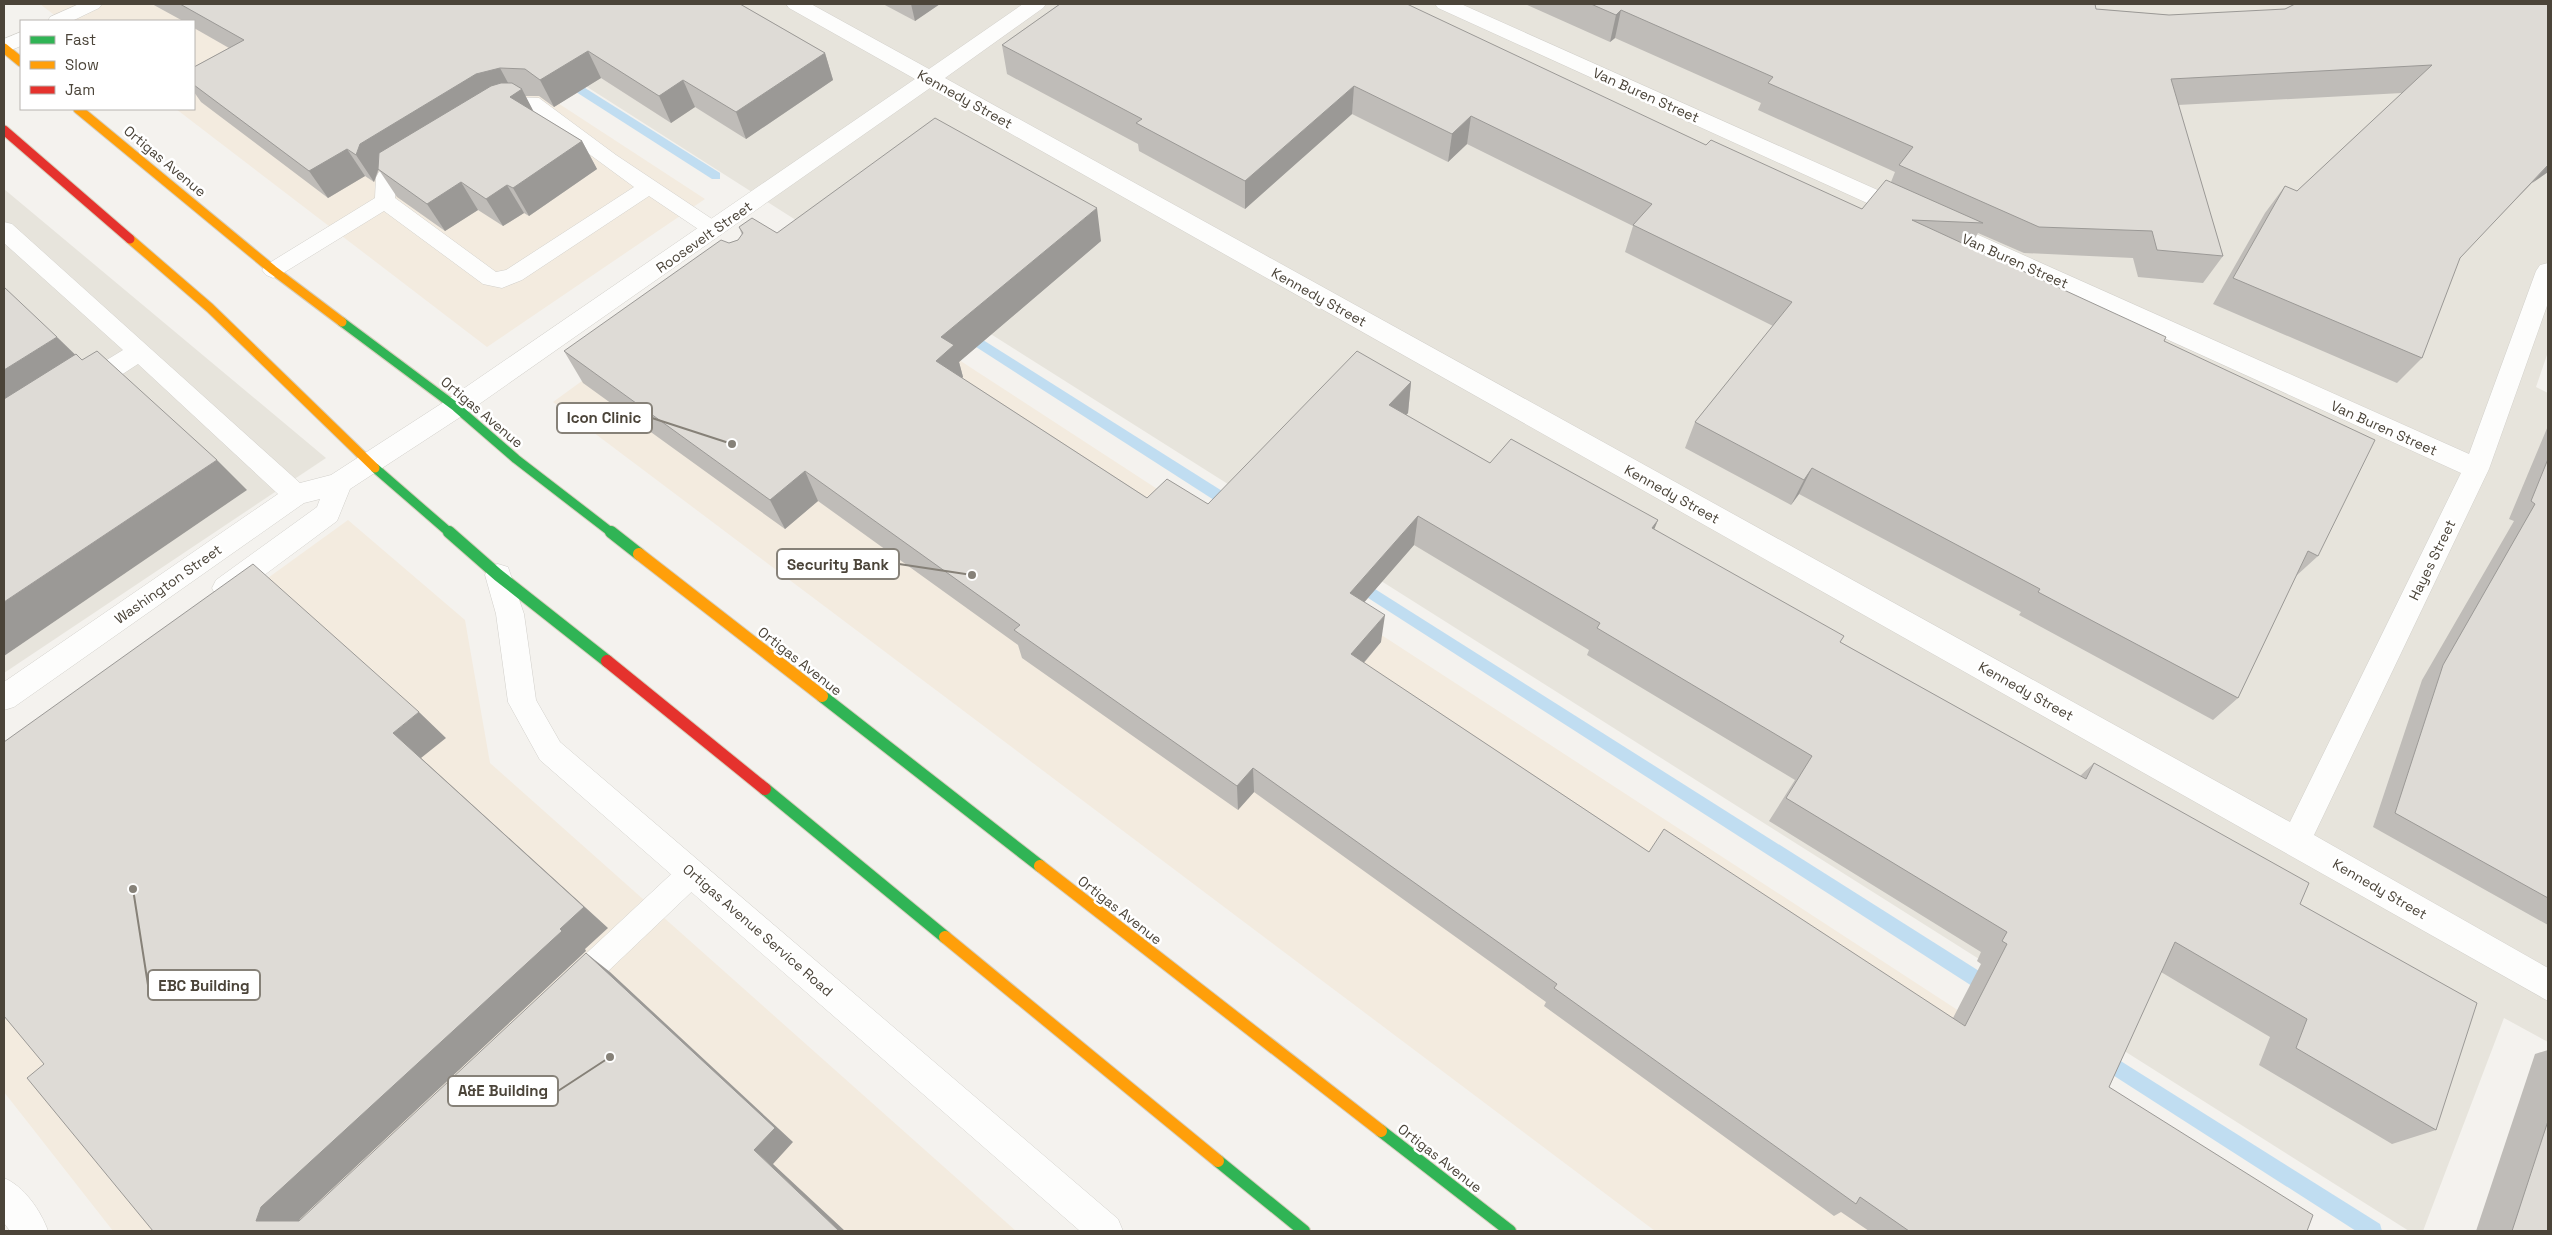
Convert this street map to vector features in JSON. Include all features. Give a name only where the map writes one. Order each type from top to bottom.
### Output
[{"type":"main road","points":[[4,47],[20,61]]},
{"type":"main road","name":"Ortigas Avenue","points":[[79,110],[274,270],[456,407],[516,459],[1510,1231]]},
{"type":"main road","points":[[4,130],[210,308],[368,462],[498,575],[638,686],[1304,1231]]},
{"type":"street","name":"Kennedy Street","points":[[796,4],[929,80],[2296,841],[2548,985]]},
{"type":"street","name":"Roosevelt Street","points":[[368,462],[456,407],[713,239],[1036,4]]},
{"type":"street","name":"Van Buren Street","points":[[1444,4],[2476,469]]},
{"type":"street","points":[[4,230],[140,351],[296,495]]},
{"type":"street","name":"Hayes Street","points":[[2296,841],[2476,469],[2548,272]]},
{"type":"street","points":[[60,402],[140,351]]},
{"type":"street","name":"Washington Street","points":[[4,698],[296,495],[339,482],[368,462]]},
{"type":"street","points":[[209,600],[328,513],[339,482]]},
{"type":"street","name":"Ortigas Avenue Service Road","points":[[498,575],[510,614],[522,702],[550,751],[1106,1231]]},
{"type":"street","points":[[4,1195],[31,1231]]},
{"type":"lane","points":[[59,20],[93,4]]},
{"type":"lane","points":[[4,47],[20,39]]},
{"type":"lane","points":[[483,118],[499,108],[515,103],[532,103],[610,160],[650,186],[713,239]]},
{"type":"lane","points":[[386,201],[386,177],[427,152]]},
{"type":"lane","points":[[386,201],[491,279],[502,280],[514,275],[650,186]]},
{"type":"lane","points":[[274,270],[386,201]]},
{"type":"lane","points":[[550,1007],[692,873]]},
{"type":"shaded area","points":[[40,4],[406,4],[705,199],[487,347],[177,110],[195,110],[195,20],[61,20]]},
{"type":"shaded area","points":[[457,4],[2548,4],[2548,352],[2536,387],[2548,393],[2548,1042],[2504,1018],[2423,1231],[2409,1231],[831,233],[824,238]]},
{"type":"shaded area","points":[[4,189],[326,458],[4,673]]},
{"type":"shaded area","points":[[776,240],[2297,1231],[1655,1231],[553,402]]},
{"type":"shaded area","points":[[348,520],[465,620],[490,763],[1016,1231],[113,1231],[4,1092],[4,769]]},
{"type":"building","points":[[180,4],[740,4],[825,53],[736,112],[683,80],[659,96],[588,51],[540,80],[525,69],[500,68],[476,74],[360,144],[356,155],[347,149],[309,171],[195,86],[195,66],[244,40]]},
{"type":"building","points":[[1060,4],[1407,4],[1706,145],[1711,140],[1862,209],[1886,180],[1983,223],[1912,220],[2166,337],[2164,341],[2375,440],[2318,556],[2308,551],[2238,698],[2038,592],[2040,589],[1812,468],[1804,480],[1695,422],[1792,302],[1633,225],[1652,204],[1471,116],[1452,134],[1354,86],[1245,181],[1136,123],[1142,119],[1002,45]]},
{"type":"building","points":[[1591,4],[2095,4],[2096,9],[2169,15],[2285,9],[2295,4],[2548,4],[2548,165],[2460,258],[2422,358],[2233,278],[2285,186],[2297,191],[2432,65],[2171,79],[2223,256],[2157,250],[2152,231],[2039,227],[1899,165],[1913,147],[1768,83],[1773,77],[1621,10],[1616,15]]},
{"type":"building","points":[[501,83],[512,83],[522,89],[510,97],[582,141],[513,188],[507,185],[486,199],[461,182],[427,204],[378,169],[379,153],[491,86]]},
{"type":"building","points":[[935,118],[1097,208],[941,337],[954,345],[936,361],[1147,498],[1167,479],[1208,504],[1357,351],[1411,382],[1389,405],[1490,463],[1511,439],[1658,520],[1652,528],[1844,636],[1840,642],[2086,779],[2094,763],[2309,883],[2300,904],[2477,1003],[2436,1130],[2296,1048],[2307,1019],[2175,942],[2109,1087],[2313,1215],[2307,1231],[1909,1231],[1860,1197],[1856,1204],[1554,988],[1557,984],[1253,768],[1237,786],[1014,630],[1020,625],[805,471],[770,500],[564,351],[721,240],[729,243],[738,240],[743,233],[739,227],[752,218],[777,233]],"holes":[[[1418,516],[1600,623],[1597,628],[1812,756],[1786,798],[2007,932],[2002,941],[2007,944],[1965,1026],[1664,829],[1649,852],[1351,654],[1385,615],[1350,593]]]},
{"type":"building","points":[[4,287],[57,337],[4,370]]},
{"type":"building","points":[[97,351],[217,460],[4,602],[4,399],[76,354],[82,360]]},
{"type":"building","points":[[2548,459],[2548,898],[2395,813],[2443,665],[2535,504],[2531,501]]},
{"type":"building","points":[[253,564],[419,712],[393,733],[584,907],[560,929],[562,931],[261,1207],[256,1221],[299,1221],[586,953],[775,1128],[754,1150],[839,1231],[153,1231],[27,1078],[44,1064],[4,1016],[4,742]]},
{"type":"building","points":[[2548,1121],[2548,1231],[2512,1231]]},
{"type":"waterway","points":[[566,80],[716,176]]},
{"type":"waterway","points":[[964,333],[1233,505]]},
{"type":"waterway","points":[[1356,583],[1992,989]]},
{"type":"waterway","points":[[2100,1057],[2373,1231]]},
{"type":"traffic: fast","points":[[342,322],[456,407],[516,459],[639,554]]},
{"type":"traffic: fast","points":[[375,468],[498,575],[607,661]]},
{"type":"traffic: fast","points":[[822,696],[1040,866]]},
{"type":"traffic: fast","points":[[765,789],[945,937]]},
{"type":"traffic: fast","points":[[1381,1131],[1510,1231]]},
{"type":"traffic: fast","points":[[1218,1161],[1304,1231]]},
{"type":"traffic: slow","points":[[4,48],[20,61]]},
{"type":"traffic: slow","points":[[79,110],[273,270],[342,322]]},
{"type":"traffic: slow","points":[[130,239],[210,308],[375,468]]},
{"type":"traffic: slow","points":[[639,554],[822,696]]},
{"type":"traffic: slow","points":[[1040,866],[1381,1131]]},
{"type":"traffic: slow","points":[[945,937],[1218,1161]]},
{"type":"traffic: jam","points":[[4,130],[130,239]]},
{"type":"traffic: jam","points":[[607,661],[765,789]]},
{"type":"place","name":"Icon Clinic","points":[[732,444]]},
{"type":"place","name":"Security Bank","points":[[972,575]]},
{"type":"place","name":"EBC Building","points":[[133,889]]},
{"type":"place","name":"A&E Building","points":[[610,1057]]}]
